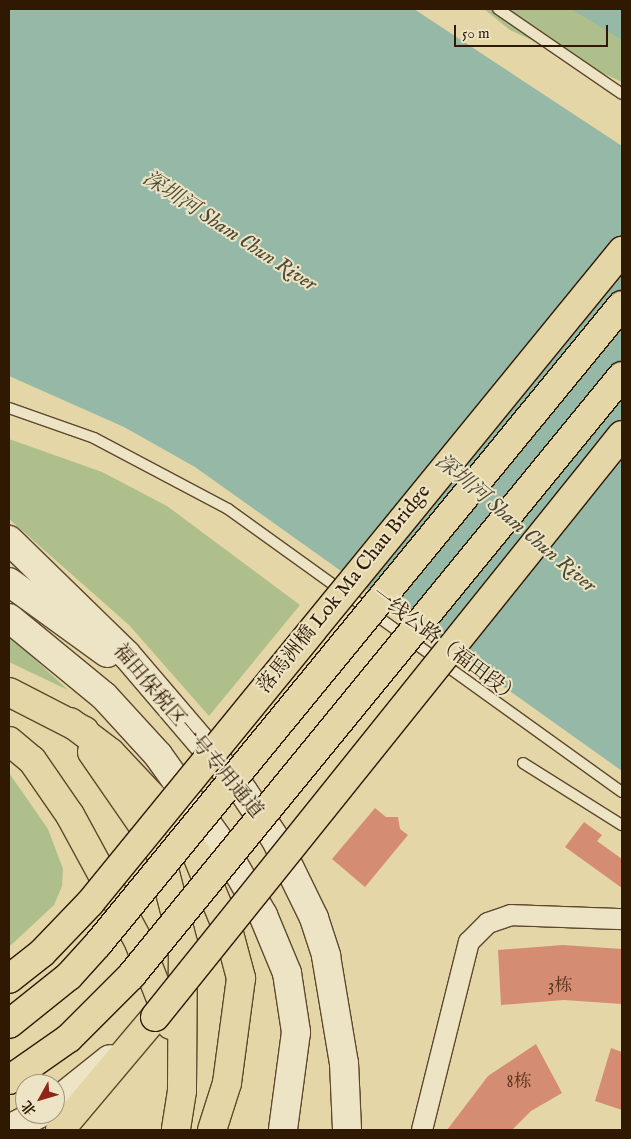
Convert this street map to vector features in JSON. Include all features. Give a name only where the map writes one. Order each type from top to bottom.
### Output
[{"type":"main road","name":"落馬洲橋 Lok Ma Chau Bridge","points":[[9,979],[66,930],[622,251]]},
{"type":"main road","name":"落馬洲橋 Lok Ma Chau Bridge","points":[[9,1024],[69,976],[622,305]]},
{"type":"main road","points":[[9,1080],[37,1063],[102,1007],[282,791],[622,376]]},
{"type":"main road","points":[[60,1130],[155,1017],[622,435]]},
{"type":"main road","name":"福田保税区一号专用通道","points":[[9,540],[88,613],[191,728],[276,840],[314,918],[335,1002],[347,1130]]},
{"type":"main road","points":[[9,582],[105,652],[191,728]]},
{"type":"main road","points":[[9,618],[104,696],[158,755],[205,818],[259,907],[287,973],[296,1032],[283,1130]]},
{"type":"main road","points":[[9,692],[70,722],[144,766],[205,818]]},
{"type":"main road","points":[[70,722],[159,849],[183,943],[182,1091],[176,1130]]},
{"type":"main road","points":[[70,722],[111,753],[172,818],[203,868],[229,933],[240,978],[226,1083],[212,1130]]},
{"type":"main road","points":[[9,740],[32,760],[70,815],[159,987],[171,1025],[182,1091]]},
{"type":"main road","points":[[65,1094],[155,1017]]},
{"type":"street","points":[[422,1130],[469,942],[488,923],[511,915],[622,919]]},
{"type":"lane","points":[[498,9],[622,94]]},
{"type":"lane","name":"一线公路（福田段）","points":[[9,408],[94,438],[228,509],[622,792]]},
{"type":"lane","points":[[523,763],[621,823]]},
{"type":"shaded area","points":[[484,9],[622,9],[622,82],[510,30]]},
{"type":"shaded area","points":[[9,439],[102,472],[167,506],[300,605],[209,716],[129,625],[9,519]]},
{"type":"shaded area","points":[[9,637],[13,639],[68,690],[9,662]]},
{"type":"shaded area","points":[[9,773],[48,829],[63,869],[62,886],[54,905],[9,947]]},
{"type":"water","name":"深圳河 Sham Chun River","points":[[9,9],[414,9],[622,146],[622,771],[195,467],[124,427],[9,376]]},
{"type":"water","points":[[571,9],[622,9],[622,40]]},
{"type":"building","points":[[375,808],[386,817],[398,817],[400,829],[408,835],[365,887],[332,859]]},
{"type":"building","points":[[584,822],[602,835],[597,841],[622,859],[622,888],[565,847]]},
{"type":"building","points":[[563,945],[622,949],[622,1004],[564,1000],[501,1005],[498,950]]},
{"type":"building","points":[[536,1044],[562,1093],[531,1111],[512,1130],[447,1130],[488,1076]]},
{"type":"building","points":[[611,1048],[622,1052],[622,1110],[595,1101]]}]
